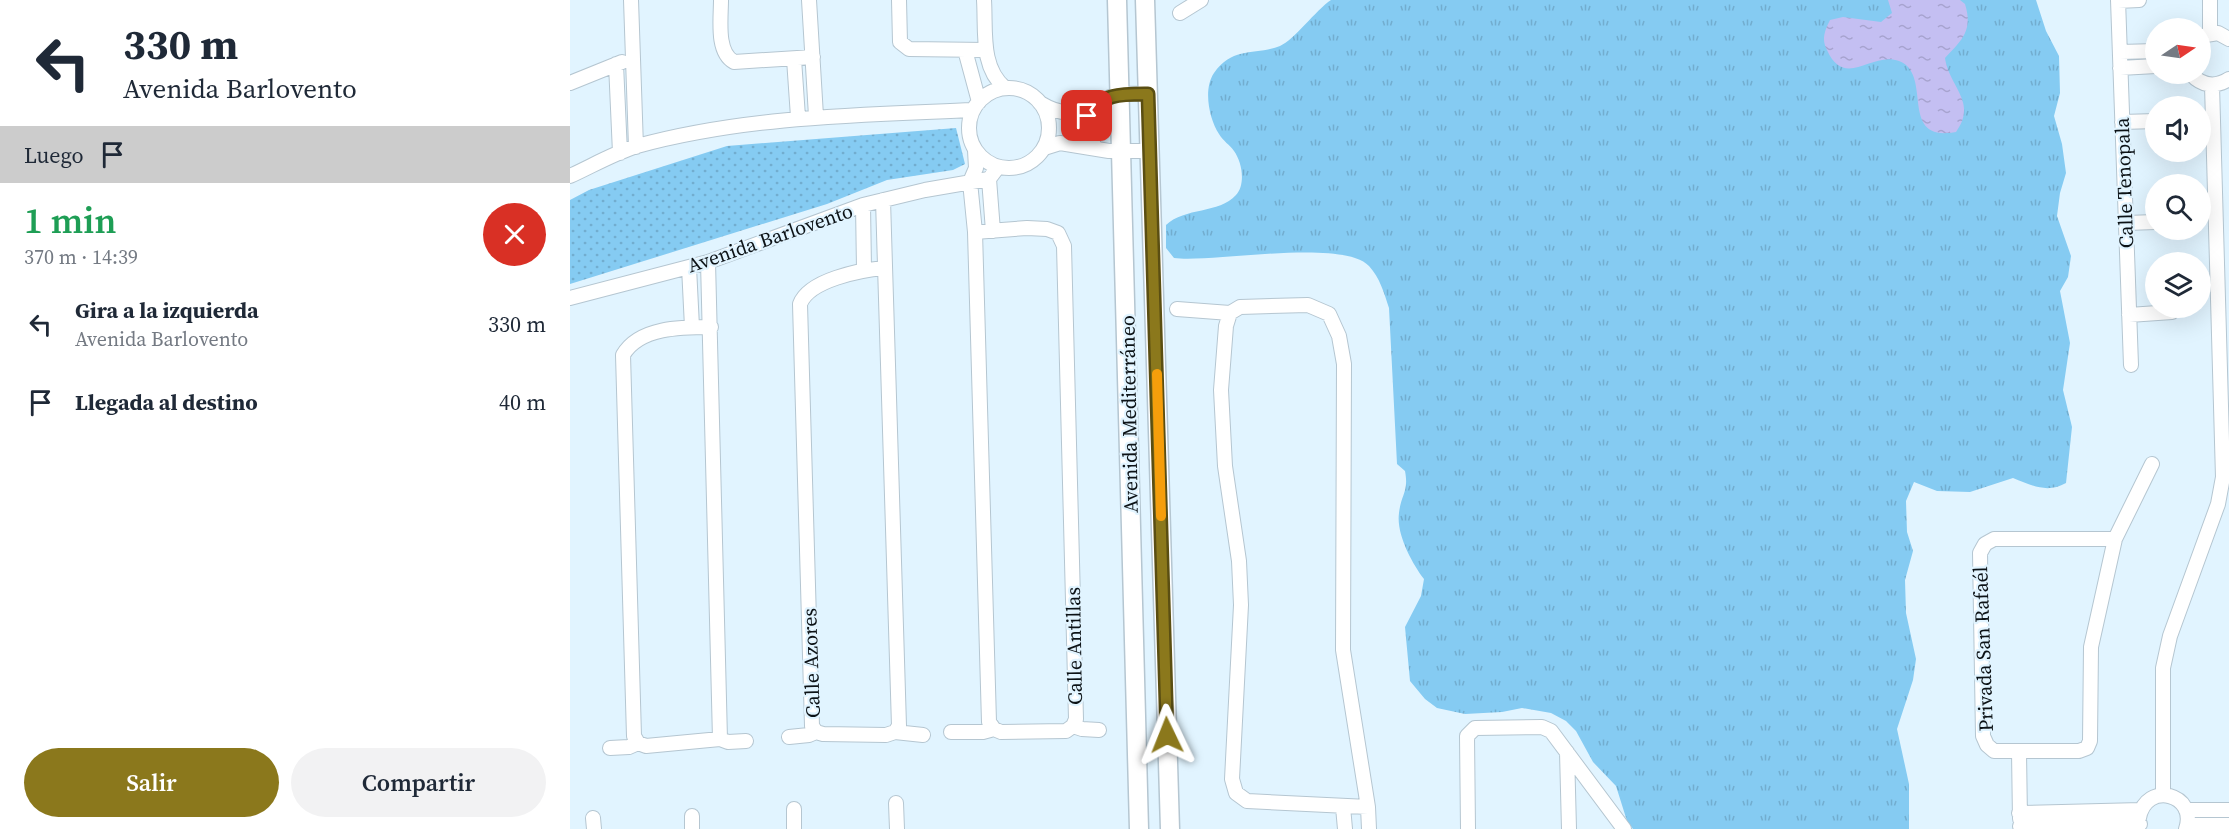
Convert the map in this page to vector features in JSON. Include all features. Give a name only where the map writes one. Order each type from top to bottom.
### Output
[{"type":"street","points":[[631,0],[636,147]]},
{"type":"street","points":[[721,0],[723,49],[726,58],[734,62],[813,57]]},
{"type":"street","points":[[809,0],[816,116]]},
{"type":"street","points":[[899,0],[900,42],[904,47],[986,50]]},
{"type":"street","points":[[984,0],[986,50],[993,78],[1005,88],[1025,92],[1060,113],[1074,113],[1120,94],[1148,94]]},
{"type":"street","name":"Avenida Mediterráneo","points":[[1117,0],[1139,829]]},
{"type":"street","name":"Avenida Mediterráneo","points":[[1145,0],[1170,829]]},
{"type":"street","points":[[1180,14],[1201,0]]},
{"type":"street","points":[[2118,0],[2139,0]]},
{"type":"street","name":"Calle Tenopala","points":[[2118,0],[2131,365]]},
{"type":"street","points":[[2207,18],[2210,0]]},
{"type":"street","points":[[2211,34],[2218,33],[2229,39]]},
{"type":"street","points":[[965,50],[976,106],[969,131],[975,150],[976,168],[970,182],[975,232],[989,722],[994,729]]},
{"type":"street","points":[[2120,52],[2145,51]]},
{"type":"street","points":[[794,59],[798,117]]},
{"type":"street","points":[[570,83],[615,64],[633,60]]},
{"type":"street","points":[[615,64],[620,153]]},
{"type":"street","points":[[2120,68],[2145,67]]},
{"type":"street","points":[[2208,84],[2212,85],[2229,79]]},
{"type":"street","points":[[2163,795],[2163,668],[2170,636],[2218,504],[2223,477],[2226,428],[2225,374],[2212,85]]},
{"type":"street","points":[[570,176],[636,147],[798,117],[976,106],[990,93],[1005,88]]},
{"type":"street","points":[[975,150],[982,158],[998,167],[1007,169],[1025,166],[1044,148],[1049,135],[1049,123],[1040,102]]},
{"type":"street","points":[[1094,105],[1087,116],[1085,125],[1096,148]]},
{"type":"street","points":[[2122,122],[2145,121]]},
{"type":"street","points":[[1044,148],[1060,143],[1122,151],[1150,151]]},
{"type":"street","points":[[993,231],[989,179],[998,167]]},
{"type":"street","name":"Avenida Barlovento","points":[[570,298],[708,262],[863,205],[989,179]]},
{"type":"street","points":[[883,200],[899,726],[895,732]]},
{"type":"street","points":[[863,205],[864,269]]},
{"type":"street","points":[[2126,223],[2145,222]]},
{"type":"street","name":"Calle Antillas","points":[[951,732],[983,732],[994,729],[1001,732],[1066,730],[1073,726],[1076,719],[1064,246],[1058,233],[1047,229],[975,232]]},
{"type":"street","points":[[708,262],[720,739]]},
{"type":"street","points":[[689,267],[692,327]]},
{"type":"street","name":"Calle Azores","points":[[885,268],[864,269],[811,289],[804,295],[800,304],[812,726],[816,732],[823,734],[886,735],[895,732],[923,735]]},
{"type":"street","points":[[1177,309],[1230,313],[1240,307],[1308,305],[1329,314],[1339,336],[1344,364],[1343,650],[1368,807],[1369,829]]},
{"type":"street","points":[[1230,313],[1226,326],[1221,390],[1225,466],[1234,519],[1240,594],[1239,670],[1232,779],[1236,793],[1246,801],[1368,807]]},
{"type":"street","points":[[2129,315],[2145,314]]},
{"type":"street","points":[[711,327],[692,327],[640,337],[630,344],[623,356],[634,736],[638,743],[646,746],[720,739],[728,742],[746,741]]},
{"type":"street","name":"Privada San Rafaél","points":[[2115,539],[1994,539],[1985,544],[1980,553],[1983,736],[1987,745],[1994,751],[2079,751],[2087,748],[2090,741],[2091,647],[2115,539],[2152,464]]},
{"type":"street","points":[[1073,726],[1099,730]]},
{"type":"street","points":[[1468,829],[1467,736],[1470,730],[1542,727],[1551,731],[1624,829]]},
{"type":"street","points":[[789,737],[810,735],[816,732]]},
{"type":"street","points":[[610,748],[629,747],[638,743]]},
{"type":"street","points":[[1567,752],[1569,829]]},
{"type":"street","points":[[2019,752],[2020,822],[2141,821],[2150,799],[2163,795],[2177,799],[2186,810],[2187,827],[2229,825]]},
{"type":"street","points":[[896,802],[897,829]]},
{"type":"street","points":[[1343,807],[1345,829]]},
{"type":"street","points":[[794,809],[794,829]]},
{"type":"street","points":[[2186,810],[2229,810]]},
{"type":"green space","points":[[1331,0],[2036,0],[2046,31],[2059,56],[2060,93],[2054,116],[2062,144],[2066,173],[2057,216],[2071,256],[2068,277],[2060,291],[2070,343],[2063,390],[2072,427],[2066,483],[2046,488],[2033,486],[2013,478],[1970,492],[1937,491],[1914,482],[1906,501],[1907,532],[1913,551],[1905,580],[1906,613],[1916,659],[1913,680],[1897,729],[1909,784],[1909,829],[1633,829],[1627,821],[1616,786],[1593,762],[1576,731],[1566,721],[1551,713],[1522,708],[1502,712],[1465,714],[1437,708],[1425,699],[1410,681],[1405,627],[1421,596],[1424,579],[1410,557],[1400,530],[1399,513],[1406,478],[1405,471],[1397,464],[1389,308],[1376,276],[1369,266],[1354,258],[1333,254],[1276,253],[1192,259],[1174,258],[1166,248],[1166,225],[1183,215],[1229,201],[1236,195],[1241,185],[1242,173],[1239,161],[1234,151],[1215,128],[1210,112],[1208,95],[1214,73],[1221,64],[1237,55],[1271,49],[1286,43]]},
{"type":"green space","points":[[956,128],[965,164],[953,170],[887,180],[827,204],[570,284],[570,200],[589,190],[727,146]]},
{"type":"water","points":[[1888,0],[1960,0],[1965,4],[1968,21],[1965,34],[1945,58],[1963,103],[1962,121],[1956,132],[1938,133],[1927,127],[1921,118],[1914,79],[1909,68],[1899,61],[1889,59],[1859,67],[1842,67],[1834,62],[1827,50],[1824,38],[1830,20],[1843,17],[1881,22],[1892,13]]},
{"type":"slow traffic","points":[[1157,374],[1161,516]]},
{"type":"route","points":[[1087,116],[1094,105],[1111,96],[1148,94],[1167,735]]}]
